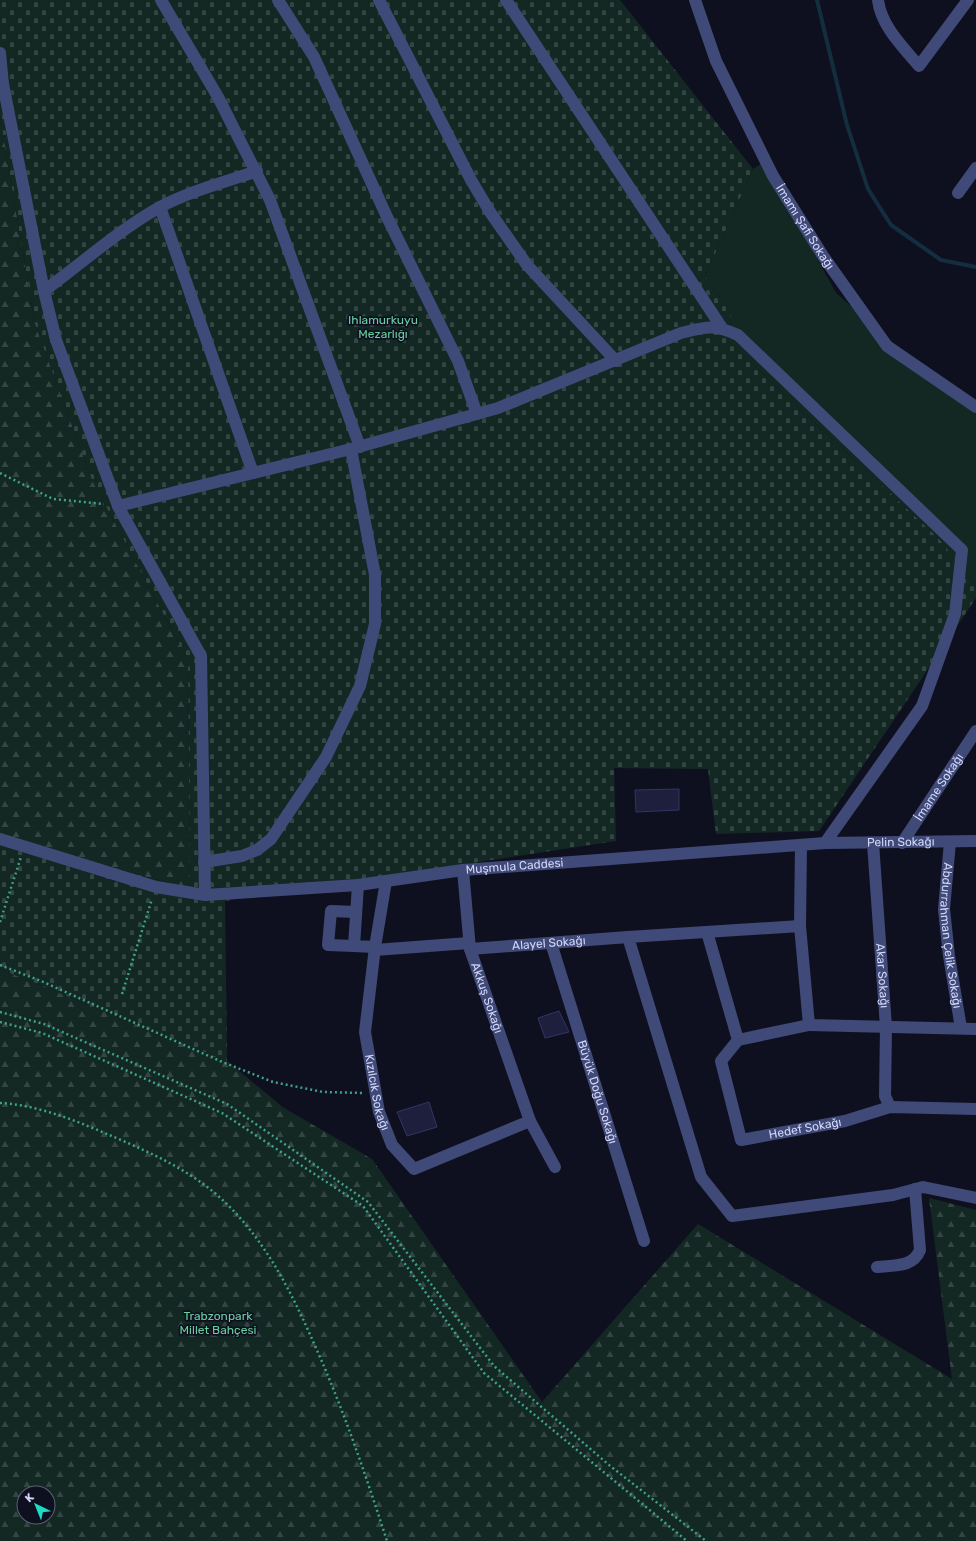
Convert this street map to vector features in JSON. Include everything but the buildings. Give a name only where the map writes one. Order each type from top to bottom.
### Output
[{"type":"street","points":[[161,0],[218,97],[258,171],[270,200],[356,448],[375,575],[375,624],[360,686],[326,758],[271,839],[257,850],[242,856],[204,862]]},
{"type":"street","points":[[278,0],[314,57],[388,219],[458,362],[477,414]]},
{"type":"street","points":[[379,0],[471,180],[490,212],[527,265],[616,360]]},
{"type":"street","points":[[506,0],[722,328]]},
{"type":"street","name":"İmamı Şafi Sokağı","points":[[695,0],[716,61],[774,176],[823,256],[887,346],[976,407]]},
{"type":"street","points":[[878,0],[879,10],[892,34],[919,66],[968,0]]},
{"type":"street","points":[[0,53],[3,84],[44,291],[56,340],[118,506],[201,656],[204,895]]},
{"type":"street","points":[[958,193],[976,168]]},
{"type":"street","points":[[44,291],[128,228],[160,207],[179,198],[258,171]]},
{"type":"street","points":[[160,207],[253,473]]},
{"type":"street","points":[[118,506],[356,448],[498,408],[681,333],[706,327],[722,328],[738,335],[962,550],[955,614],[922,706],[825,843]]},
{"type":"street","name":"İmame Sokağı","points":[[902,843],[976,731]]},
{"type":"street","name":"Muşmula Caddesi","points":[[0,839],[156,887],[204,895],[358,884],[463,870],[825,843]]},
{"type":"street","name":"Abdurrahman Çelik Sokağı","points":[[950,842],[944,909],[949,956],[962,1028]]},
{"type":"street","name":"Pelin Sokağı","points":[[825,843],[976,842]]},
{"type":"street","name":"Akar Sokağı","points":[[873,843],[886,1027],[885,1096],[890,1107]]},
{"type":"street","points":[[801,845],[800,926],[809,1024]]},
{"type":"street","name":"Akkuş Sokağı","points":[[463,870],[469,946],[530,1121],[555,1167]]},
{"type":"street","name":"Kızılcık Sokağı","points":[[386,881],[375,949],[365,1032],[379,1112],[392,1145],[414,1169],[530,1121]]},
{"type":"street","points":[[356,912],[331,911],[328,945],[354,946],[358,884]]},
{"type":"street","name":"Alayel Sokağı","points":[[354,946],[375,949],[551,943],[800,926]]},
{"type":"street","points":[[707,932],[738,1040],[809,1024],[976,1029]]},
{"type":"street","points":[[628,937],[701,1177],[732,1216],[893,1195],[923,1186],[976,1198]]},
{"type":"street","name":"Büyük Doğu Sokağı","points":[[551,943],[644,1241]]},
{"type":"street","name":"Hedef Sokağı","points":[[738,1040],[721,1061],[741,1140],[845,1121],[890,1107],[976,1109]]},
{"type":"street","points":[[877,1268],[910,1263],[919,1255],[920,1250],[915,1189]]},
{"type":"path","points":[[0,474],[54,498],[118,506]]},
{"type":"path","points":[[0,922],[24,846]]},
{"type":"path","points":[[122,994],[156,887]]},
{"type":"path","points":[[0,965],[42,981],[220,1061],[273,1082],[323,1092],[376,1093]]},
{"type":"path","points":[[0,1012],[44,1024],[227,1104],[368,1202],[494,1366],[609,1465],[706,1541]]},
{"type":"path","points":[[0,1022],[42,1033],[222,1113],[363,1206],[484,1373],[687,1541]]},
{"type":"path","points":[[0,1103],[30,1107],[87,1125],[164,1159],[200,1181],[226,1204],[245,1224],[274,1262],[309,1332],[345,1418],[363,1467],[387,1541]]},
{"type":"green space","name":"Ihlamurkuyu Mezarlığı","points":[[0,0],[620,0],[753,169],[705,276],[731,312],[728,341],[939,539],[976,585],[976,598],[819,831],[716,834],[708,769],[614,768],[616,841],[225,901],[227,1061],[0,969],[0,836],[190,889],[188,660],[92,480],[35,324],[0,116]]},
{"type":"green space","points":[[0,116],[35,324],[92,480],[188,660],[190,889],[0,836]]},
{"type":"green space","points":[[764,162],[836,293],[966,406],[976,412],[976,585],[939,539],[728,341],[731,312],[705,276],[753,169]]},
{"type":"green space","name":"Trabzonpark Millet Bahçesi","points":[[0,969],[227,1061],[284,1108],[372,1159],[542,1402],[698,1224],[952,1379],[929,1198],[976,1210],[976,1541],[0,1541]]},
{"type":"waterway","points":[[817,0],[847,125],[868,189],[891,225],[941,260],[976,267]]}]
